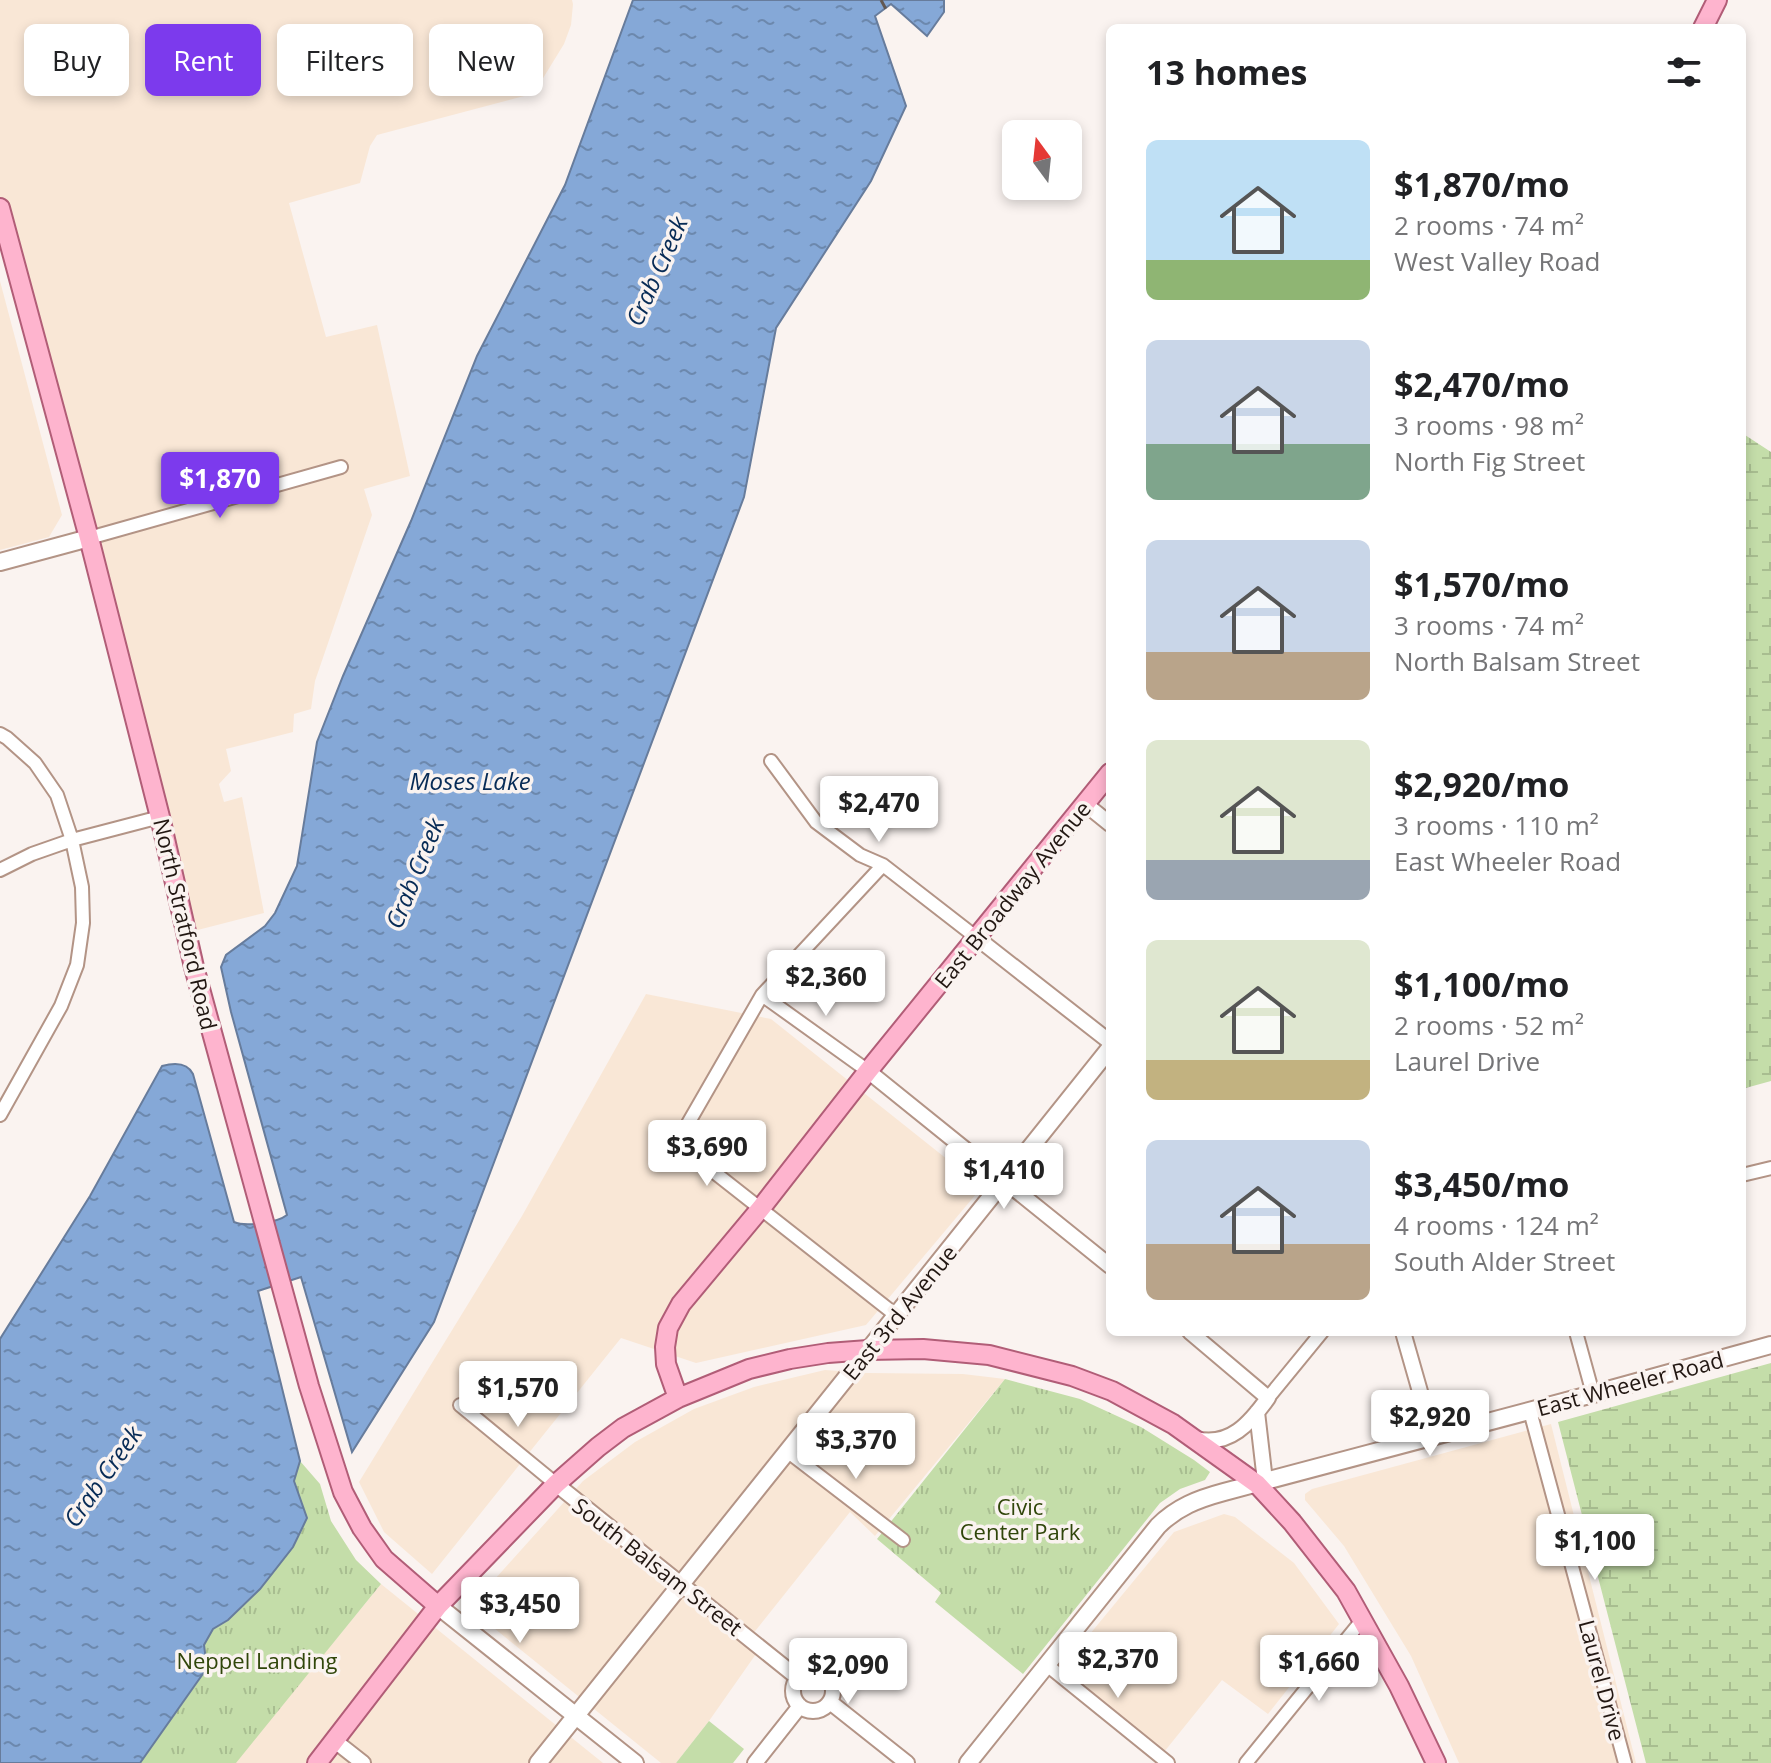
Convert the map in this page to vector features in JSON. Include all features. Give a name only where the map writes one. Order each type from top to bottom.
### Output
[{"type":"main road","points":[[1705,24],[1717,0]]},
{"type":"main road","name":"North Stratford Road","points":[[0,208],[89,538],[160,817],[194,967],[309,1386],[343,1492],[362,1528],[384,1559],[438,1606]]},
{"type":"main road","points":[[0,562],[89,538]]},
{"type":"main road","name":"East Broadway Avenue","points":[[678,1398],[666,1364],[665,1347],[668,1328],[681,1304],[1106,778]]},
{"type":"main road","name":"East 3rd Avenue","points":[[538,1763],[1106,1053]]},
{"type":"main road","name":"East Wheeler Road","points":[[968,1763],[1165,1518],[1176,1510],[1201,1498],[1771,1345]]},
{"type":"main road","points":[[317,1763],[438,1606],[556,1484],[623,1428],[707,1385],[763,1366],[828,1353],[868,1350],[958,1351],[989,1355],[1072,1376],[1143,1407],[1261,1482],[1327,1565],[1363,1619],[1436,1763]]},
{"type":"main road","points":[[438,1606],[635,1763]]},
{"type":"street","points":[[89,538],[341,467]]},
{"type":"street","points":[[0,734],[35,763],[57,795],[72,840],[82,887],[83,923],[77,965],[61,1006],[0,1115]]},
{"type":"street","points":[[771,761],[816,822],[860,855],[883,865],[1106,1039]]},
{"type":"street","points":[[1084,803],[1106,821]]},
{"type":"street","points":[[0,870],[32,854],[72,840],[160,817]]},
{"type":"street","points":[[883,865],[762,995],[682,1136],[691,1154],[897,1316]]},
{"type":"street","points":[[762,995],[868,1071],[1106,1263]]},
{"type":"street","points":[[1746,1174],[1771,1168]]},
{"type":"street","points":[[1195,1336],[1268,1398]]},
{"type":"street","points":[[1195,1439],[1208,1441],[1229,1437],[1250,1422],[1319,1336]]},
{"type":"street","points":[[1404,1336],[1433,1437]]},
{"type":"street","points":[[1577,1336],[1593,1394]]},
{"type":"street","points":[[460,1405],[556,1484]]},
{"type":"street","name":"Laurel Drive","points":[[1530,1411],[1625,1763]]},
{"type":"street","points":[[1257,1412],[1261,1482]]},
{"type":"street","points":[[787,1451],[903,1540]]},
{"type":"street","name":"South Balsam Street","points":[[556,1484],[798,1678]]},
{"type":"street","points":[[1246,1763],[1363,1619]]},
{"type":"street","points":[[1047,1665],[1168,1763]]},
{"type":"street","points":[[808,1671],[825,1675],[833,1691],[830,1702],[816,1711],[800,1706],[793,1695],[798,1678],[808,1671]]},
{"type":"street","points":[[830,1702],[907,1763]]},
{"type":"street","points":[[755,1763],[800,1706]]},
{"type":"street","points":[[335,1741],[363,1763]]},
{"type":"shaded area","points":[[0,0],[572,0],[571,25],[564,44],[543,78],[543,24],[429,24],[429,96],[524,96],[377,135],[370,146],[360,183],[289,203],[326,337],[377,325],[410,476],[364,489],[372,515],[315,681],[311,709],[294,714],[293,732],[226,749],[231,771],[219,784],[224,802],[242,797],[264,913],[186,933],[0,208]]},
{"type":"shaded area","points":[[0,281],[62,515],[49,537],[0,550]]},
{"type":"shaded area","points":[[646,994],[771,1019],[982,1187],[866,1325],[696,1363],[621,1338],[432,1574],[384,1532],[359,1482],[522,1216]]},
{"type":"shaded area","points":[[825,1370],[963,1374],[1005,1379],[875,1536],[850,1512],[744,1645],[756,1654],[676,1763],[661,1763],[469,1608],[583,1481],[635,1442],[694,1409],[754,1387]]},
{"type":"shaded area","points":[[1551,1424],[1636,1763],[1459,1763],[1411,1656],[1344,1546],[1305,1500],[1305,1494],[1312,1489]]},
{"type":"shaded area","points":[[1224,1514],[1235,1517],[1294,1563],[1339,1624],[1268,1714],[1222,1680],[1160,1757],[1057,1674],[1174,1532]]},
{"type":"shaded area","points":[[381,1584],[603,1763],[235,1763]]},
{"type":"green space","points":[[1746,436],[1771,452],[1771,1081],[1746,1088]]},
{"type":"green space","points":[[1771,1363],[1771,1763],[1646,1763],[1558,1422]]},
{"type":"green space","name":"Civic Center Park","points":[[1005,1379],[1080,1399],[1141,1427],[1210,1472],[1205,1480],[1180,1489],[1160,1503],[1023,1674],[935,1602],[941,1593],[877,1539]]},
{"type":"green space","name":"Neppel Landing","points":[[300,1461],[320,1484],[331,1521],[356,1560],[381,1584],[236,1763],[140,1763],[207,1669],[204,1645],[213,1629],[228,1620],[260,1589],[293,1547],[307,1518],[293,1481]]},
{"type":"green space","points":[[709,1721],[744,1749],[733,1763],[676,1763]]},
{"type":"water","name":"Moses Lake","points":[[633,0],[944,0],[944,12],[927,36],[891,4],[875,16],[906,106],[871,181],[776,328],[744,497],[434,1322],[352,1452],[301,1277],[258,1291],[300,1461],[294,1481],[307,1518],[293,1547],[260,1589],[228,1620],[213,1629],[204,1645],[207,1668],[140,1763],[0,1763],[0,1339],[90,1196],[162,1066],[183,1065],[193,1074],[234,1222],[261,1223],[287,1215],[221,967],[226,955],[265,926],[275,913],[297,866],[317,742],[477,356],[565,185]]},
{"type":"railway","points":[[881,0],[888,13]]},
{"type":"water label","name":"Crab Creek","points":[[656,271]]},
{"type":"water label","name":"Crab Creek","points":[[414,873]]},
{"type":"water label","name":"Crab Creek","points":[[102,1476]]}]
